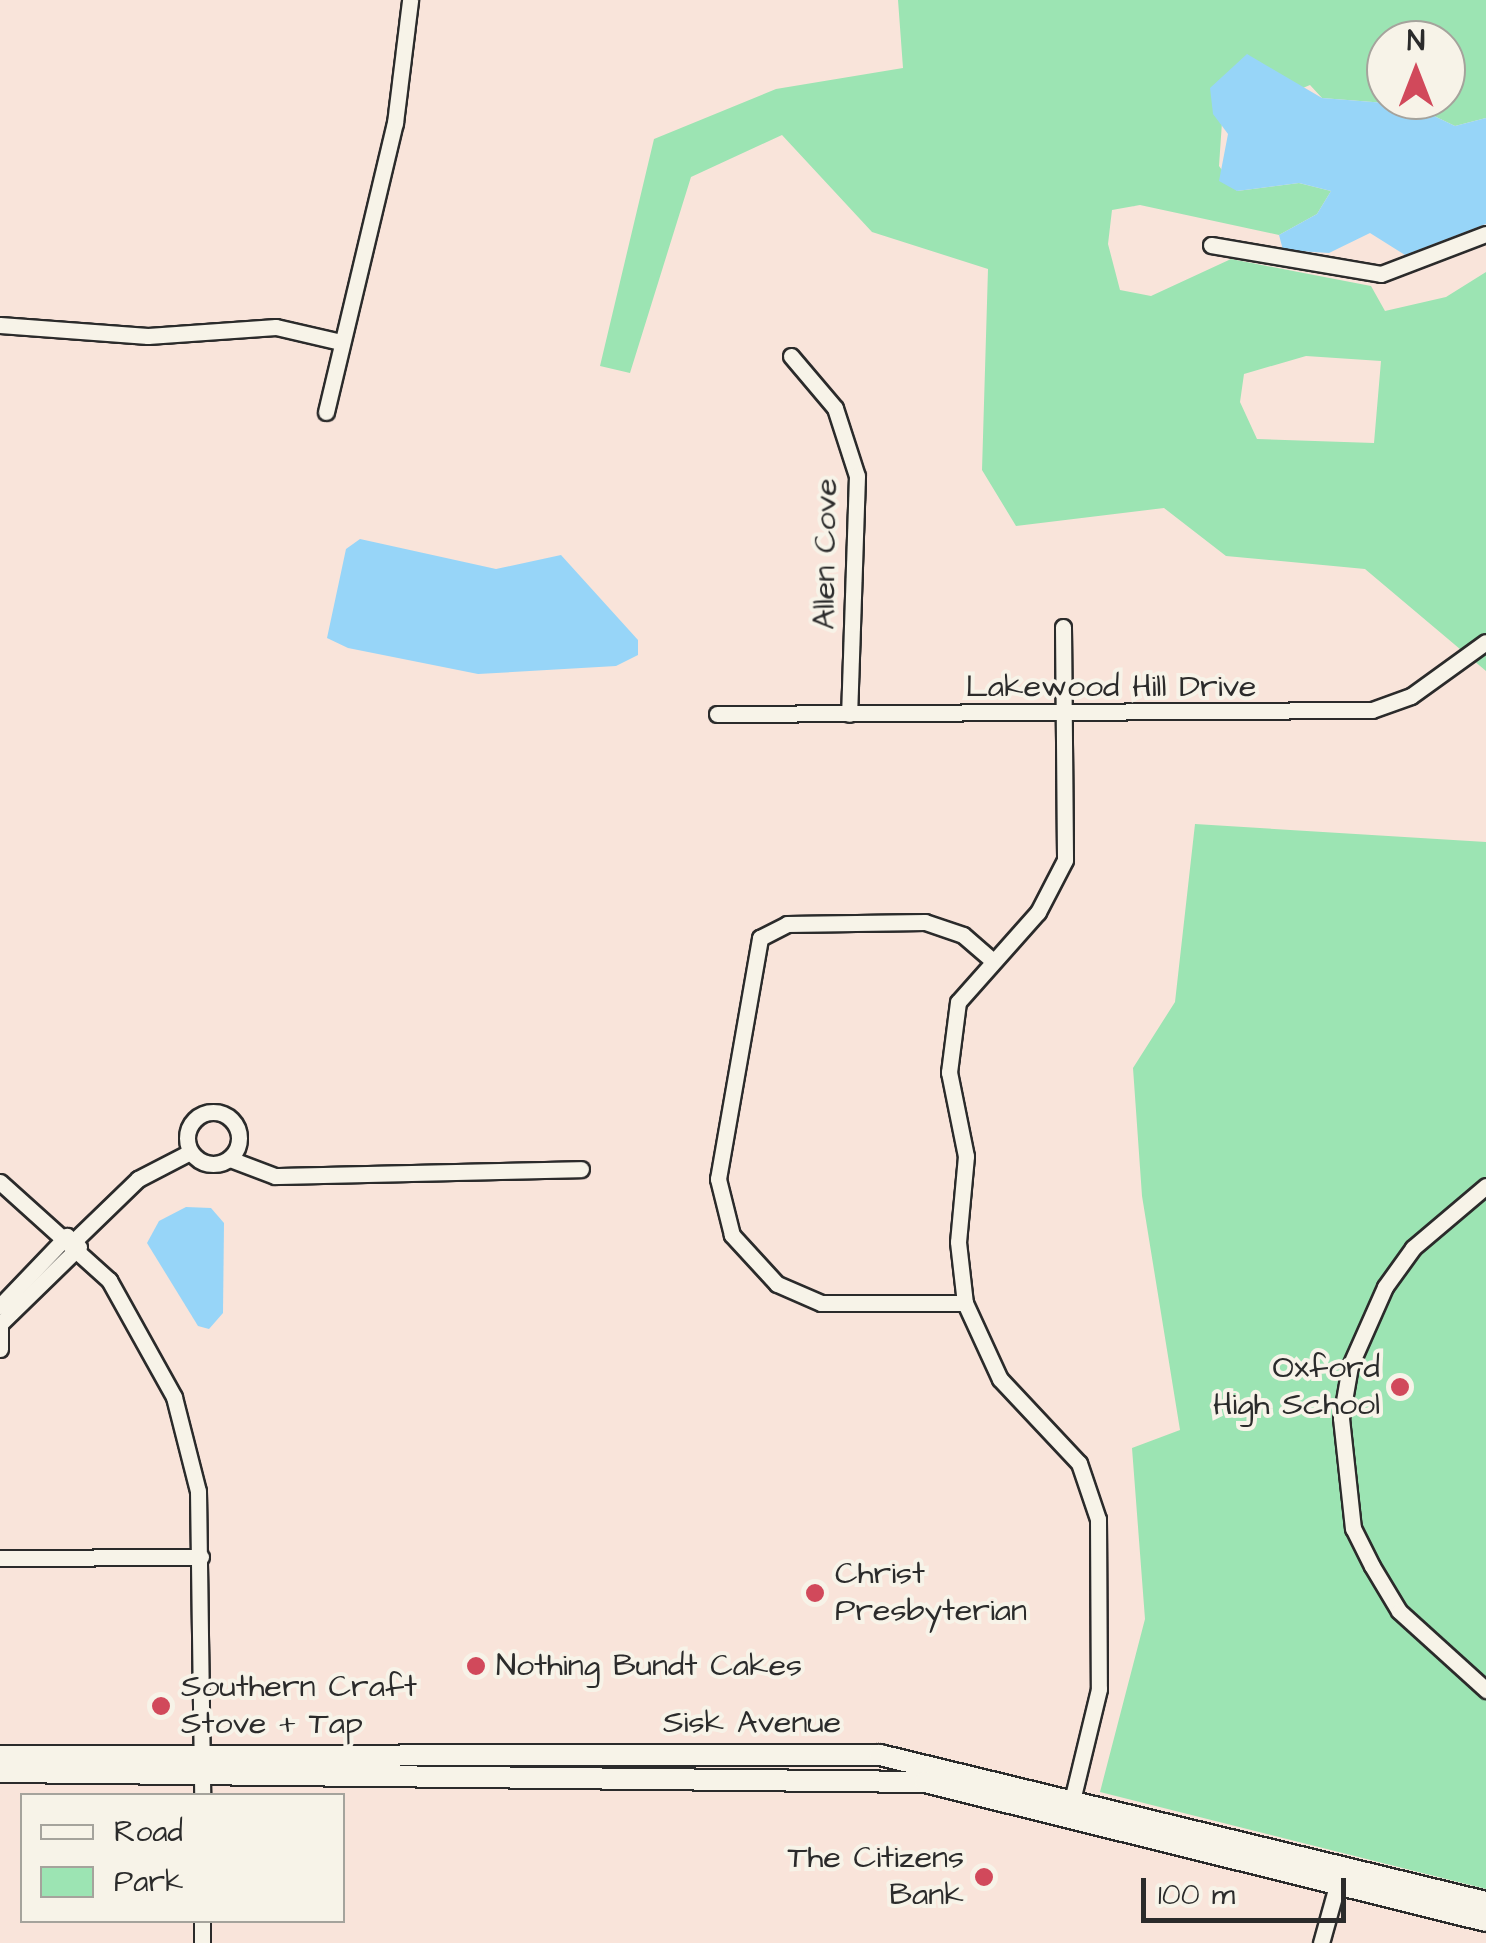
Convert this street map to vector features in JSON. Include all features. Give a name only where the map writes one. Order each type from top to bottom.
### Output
[{"type":"street","points":[[326,412],[395,123],[410,0]]},
{"type":"street","points":[[1211,246],[1382,274],[1486,234]]},
{"type":"street","points":[[0,325],[148,336],[276,327],[341,342]]},
{"type":"street","name":"Allen Cove","points":[[791,356],[835,408],[858,476],[849,714]]},
{"type":"street","points":[[1063,628],[1066,860],[1038,912],[989,958],[958,1002],[950,1035],[966,1156],[958,1242],[965,1303],[1000,1379],[1079,1463],[1098,1519],[1099,1689],[1070,1808]]},
{"type":"street","name":"Lakewood Hill Drive","points":[[716,714],[1066,716],[1372,710],[1412,696],[1486,642]]},
{"type":"street","points":[[965,1303],[820,1303],[777,1284],[726,1224],[720,1149],[747,1031],[753,949],[772,929],[925,922],[963,935],[989,958]]},
{"type":"street","points":[[190,1152],[190,1126],[217,1112],[240,1134],[230,1159]]},
{"type":"street","points":[[190,1152],[214,1165],[230,1159],[276,1176],[581,1170]]},
{"type":"street","points":[[0,1306],[138,1179],[190,1152]]},
{"type":"street","points":[[0,1182],[73,1241],[133,1314],[174,1398],[198,1491],[202,1785]]},
{"type":"street","points":[[1486,1186],[1412,1248],[1385,1287],[1350,1366],[1342,1418],[1353,1528],[1372,1566],[1398,1611],[1486,1690]]},
{"type":"street","points":[[0,1349],[0,1323],[73,1241]]},
{"type":"street","points":[[0,1558],[201,1557]]},
{"type":"street","name":"Sisk Avenue","points":[[0,1756],[202,1752],[863,1754],[933,1761],[1070,1808],[1486,1921]]},
{"type":"street","name":"Sisk Avenue","points":[[0,1772],[202,1785],[870,1777],[1070,1808]]},
{"type":"street","points":[[1321,1943],[1339,1879]]},
{"type":"street","name":"Sisk Avenue","points":[[1339,1879],[1486,1902]]},
{"type":"green space","points":[[898,0],[1486,0],[1486,118],[1455,126],[1442,120],[1466,120],[1466,20],[1366,20],[1366,101],[1322,98],[1310,85],[1222,122],[1219,166],[1237,191],[1299,183],[1331,191],[1317,214],[1279,235],[1140,205],[1112,210],[1108,244],[1120,290],[1151,296],[1231,259],[1371,286],[1385,311],[1446,297],[1486,272],[1486,671],[1365,569],[1226,556],[1164,508],[1016,526],[982,470],[988,269],[872,232],[782,135],[691,177],[630,373],[600,366],[654,139],[776,89],[903,68]],"holes":[[[1306,356],[1381,361],[1374,443],[1257,439],[1240,402],[1244,374]]]},
{"type":"green space","points":[[1195,824],[1486,842],[1486,1889],[1100,1792],[1145,1619],[1132,1448],[1180,1430],[1142,1196],[1133,1068],[1175,1002]]},
{"type":"water","points":[[1247,54],[1322,98],[1366,101],[1366,120],[1442,120],[1455,126],[1486,118],[1486,224],[1405,255],[1370,233],[1329,253],[1283,250],[1279,235],[1317,214],[1331,191],[1299,183],[1237,191],[1219,181],[1228,134],[1213,114],[1210,88]]},
{"type":"water","points":[[360,539],[496,569],[561,555],[638,640],[638,655],[616,666],[478,674],[348,648],[327,638],[346,549]]},
{"type":"water","points":[[186,1207],[211,1208],[224,1223],[223,1313],[209,1329],[198,1326],[147,1243],[159,1221]]},
{"type":"place","name":"Oxford High School","points":[[1400,1387]]},
{"type":"place","name":"Christ Presbyterian","points":[[815,1593]]},
{"type":"place","name":"Nothing Bundt Cakes","points":[[476,1666]]},
{"type":"place","name":"Southern Craft Stove + Tap","points":[[161,1706]]},
{"type":"place","name":"The Citizens Bank","points":[[984,1877]]}]
